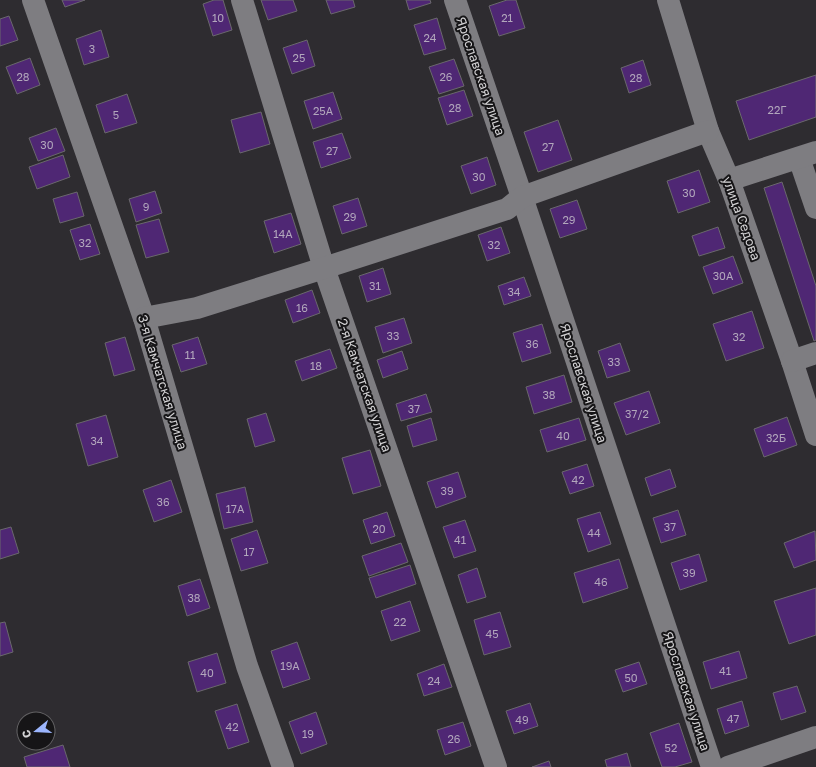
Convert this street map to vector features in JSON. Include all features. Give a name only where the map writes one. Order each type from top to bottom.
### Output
[{"type":"street","name":"3-я Камчатская улица","points":[[33,0],[144,318],[247,666],[282,767]]},
{"type":"street","name":"2-я Камчатская улица","points":[[242,0],[324,268],[496,767]]},
{"type":"street","name":"Ярославская улица","points":[[455,0],[712,767]]},
{"type":"street","name":"улица Седова","points":[[668,0],[708,131],[729,180],[792,361],[816,436]]},
{"type":"street","points":[[144,318],[197,308],[507,209],[522,197],[708,131]]},
{"type":"street","points":[[729,180],[808,155],[816,208]]},
{"type":"street","points":[[792,361],[816,353]]},
{"type":"street","points":[[728,767],[816,737]]},
{"type":"building","points":[[62,0],[85,0],[65,7]]},
{"type":"building","points":[[214,0],[223,0],[232,30],[213,36],[203,4]]},
{"type":"building","points":[[261,0],[293,0],[297,11],[268,20]]},
{"type":"building","points":[[326,0],[353,0],[355,7],[331,14]]},
{"type":"building","points":[[406,0],[430,0],[431,3],[409,10]]},
{"type":"building","points":[[507,0],[516,0],[525,28],[499,36],[489,6]]},
{"type":"building","points":[[9,16],[18,40],[0,46],[0,19]]},
{"type":"building","points":[[437,18],[446,49],[424,55],[414,25]]},
{"type":"building","points":[[101,30],[109,57],[84,65],[76,39]]},
{"type":"building","points":[[307,40],[315,66],[292,74],[283,48]]},
{"type":"building","points":[[30,58],[40,85],[17,94],[6,67]]},
{"type":"building","points":[[454,59],[464,86],[439,94],[429,67]]},
{"type":"building","points":[[643,60],[651,85],[629,93],[621,68]]},
{"type":"building","points":[[816,75],[816,117],[749,140],[736,101]]},
{"type":"building","points":[[464,90],[473,116],[447,125],[438,98]]},
{"type":"building","points":[[333,92],[342,119],[313,129],[304,101]]},
{"type":"building","points":[[127,94],[137,123],[105,133],[96,105]]},
{"type":"building","points":[[261,112],[270,144],[240,153],[231,120]]},
{"type":"building","points":[[558,120],[572,160],[538,172],[524,132]]},
{"type":"building","points":[[56,128],[65,151],[38,161],[29,138]]},
{"type":"building","points":[[342,133],[351,158],[321,168],[313,142]]},
{"type":"building","points":[[63,155],[70,177],[37,189],[29,167]]},
{"type":"building","points":[[487,157],[496,185],[471,194],[461,166]]},
{"type":"building","points":[[699,170],[710,202],[678,213],[667,181]]},
{"type":"building","points":[[782,182],[816,286],[816,340],[814,341],[764,188]]},
{"type":"building","points":[[155,191],[162,213],[136,222],[129,199]]},
{"type":"building","points":[[77,192],[84,216],[60,223],[53,199]]},
{"type":"building","points":[[358,198],[367,226],[342,234],[333,206]]},
{"type":"building","points":[[577,200],[587,229],[560,238],[550,209]]},
{"type":"building","points":[[291,213],[301,244],[274,253],[264,221]]},
{"type":"building","points":[[159,219],[169,252],[146,258],[136,225]]},
{"type":"building","points":[[90,224],[100,254],[80,260],[70,230]]},
{"type":"building","points":[[501,227],[510,253],[487,261],[478,235]]},
{"type":"building","points":[[718,227],[725,248],[699,256],[692,236]]},
{"type":"building","points":[[733,256],[743,283],[713,294],[703,267]]},
{"type":"building","points":[[383,268],[391,294],[367,302],[359,276]]},
{"type":"building","points":[[524,277],[531,296],[504,305],[498,286]]},
{"type":"building","points":[[312,290],[320,313],[293,323],[285,300]]},
{"type":"building","points":[[752,311],[764,348],[726,361],[713,324]]},
{"type":"building","points":[[404,318],[412,343],[383,353],[375,327]]},
{"type":"building","points":[[542,324],[551,353],[522,362],[513,333]]},
{"type":"building","points":[[125,337],[135,370],[114,376],[105,343]]},
{"type":"building","points":[[198,337],[207,364],[181,372],[172,345]]},
{"type":"building","points":[[620,343],[630,371],[607,378],[598,351]]},
{"type":"building","points":[[330,349],[337,368],[302,381],[295,361]]},
{"type":"building","points":[[402,351],[408,369],[383,378],[377,360]]},
{"type":"building","points":[[564,375],[572,402],[534,414],[526,387]]},
{"type":"building","points":[[649,391],[660,423],[626,435],[614,403]]},
{"type":"building","points":[[426,394],[432,412],[401,421],[396,404]]},
{"type":"building","points":[[266,413],[275,441],[255,447],[247,419]]},
{"type":"building","points":[[106,415],[118,457],[88,466],[76,424]]},
{"type":"building","points":[[787,417],[797,445],[764,457],[754,429]]},
{"type":"building","points":[[431,418],[437,440],[413,447],[407,426]]},
{"type":"building","points":[[579,418],[586,440],[547,452],[540,430]]},
{"type":"building","points":[[370,450],[381,486],[353,494],[342,458]]},
{"type":"building","points":[[587,464],[594,486],[570,494],[562,472]]},
{"type":"building","points":[[670,469],[676,487],[651,496],[645,478]]},
{"type":"building","points":[[458,472],[466,497],[436,508],[427,482]]},
{"type":"building","points":[[171,480],[182,512],[154,522],[143,490]]},
{"type":"building","points":[[245,487],[253,522],[224,529],[216,494]]},
{"type":"building","points":[[678,510],[686,535],[661,543],[653,518]]},
{"type":"building","points":[[387,512],[395,536],[371,544],[363,520]]},
{"type":"building","points":[[600,512],[611,544],[588,552],[577,519]]},
{"type":"building","points":[[465,520],[476,551],[454,558],[443,527]]},
{"type":"building","points":[[11,527],[19,553],[0,559],[0,530]]},
{"type":"building","points":[[257,530],[268,563],[241,571],[231,539]]},
{"type":"building","points":[[815,531],[816,560],[794,568],[784,543]]},
{"type":"building","points":[[401,543],[408,562],[369,576],[362,556]]},
{"type":"building","points":[[699,554],[707,581],[680,590],[671,563]]},
{"type":"building","points":[[619,559],[628,588],[583,603],[574,573]]},
{"type":"building","points":[[410,565],[416,584],[376,598],[369,578]]},
{"type":"building","points":[[477,568],[486,597],[467,603],[458,575]]},
{"type":"building","points":[[200,579],[210,608],[187,616],[178,586]]},
{"type":"building","points":[[816,588],[816,635],[789,644],[774,601]]},
{"type":"building","points":[[410,601],[420,631],[391,641],[381,611]]},
{"type":"building","points":[[500,612],[511,647],[484,655],[474,620]]},
{"type":"building","points":[[5,622],[13,652],[0,656],[0,623]]},
{"type":"building","points":[[297,642],[310,679],[283,688],[271,651]]},
{"type":"building","points":[[739,651],[747,678],[711,689],[703,662]]},
{"type":"building","points":[[217,653],[226,683],[197,692],[188,662]]},
{"type":"building","points":[[639,662],[647,684],[623,692],[615,670]]},
{"type":"building","points":[[444,664],[452,687],[424,696],[417,674]]},
{"type":"building","points":[[797,686],[806,712],[781,720],[773,693]]},
{"type":"building","points":[[742,701],[749,726],[725,734],[717,709]]},
{"type":"building","points":[[530,703],[538,726],[514,734],[506,711]]},
{"type":"building","points":[[237,704],[249,742],[228,749],[215,711]]},
{"type":"building","points":[[316,712],[327,744],[301,754],[289,722]]},
{"type":"building","points":[[463,722],[471,746],[445,755],[437,730]]},
{"type":"building","points":[[679,723],[692,762],[675,767],[662,767],[650,733]]},
{"type":"building","points":[[63,745],[70,767],[27,767],[24,757],[44,751],[56,751],[56,747]]},
{"type":"building","points":[[627,753],[631,767],[607,767],[605,760]]},
{"type":"building","points":[[549,761],[551,767],[532,767]]}]
